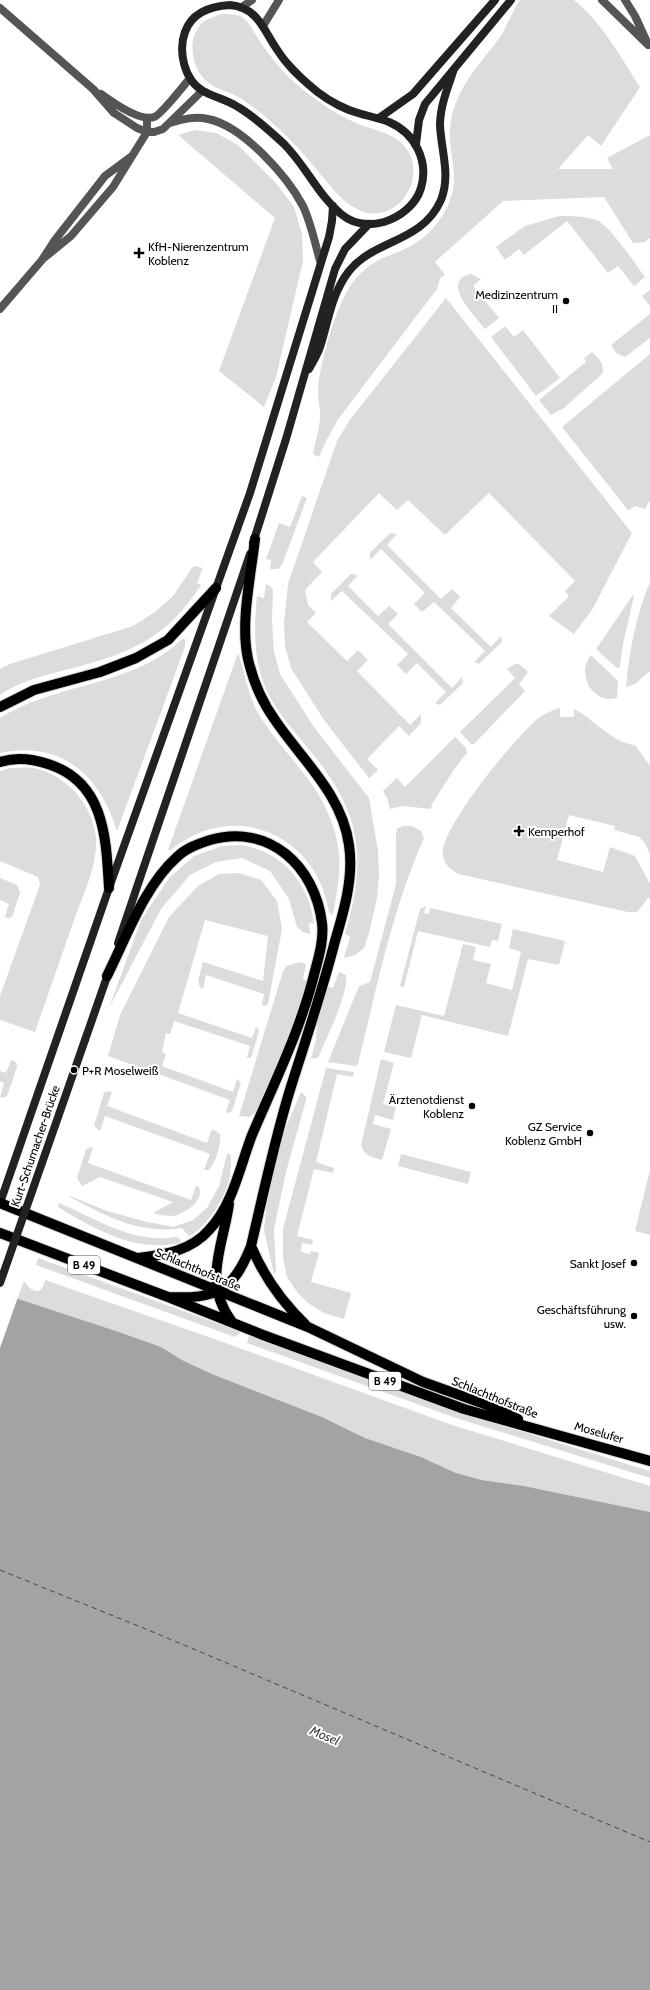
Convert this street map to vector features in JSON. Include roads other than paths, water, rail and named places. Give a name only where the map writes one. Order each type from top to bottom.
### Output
[{"type":"main road","points":[[379,118],[406,101],[413,94],[495,0]]},
{"type":"main road","points":[[416,144],[419,120],[425,104],[511,0]]},
{"type":"main road","points":[[230,5],[242,7],[255,16],[263,26],[286,62],[323,97],[349,110],[379,118],[399,127],[416,144],[423,161],[424,173],[421,190],[407,210],[392,219],[369,224],[352,222],[333,206],[303,166],[273,135],[236,106],[202,90],[190,78],[186,69],[182,49],[186,30],[196,16],[214,7],[230,5]]},
{"type":"main road","points":[[303,380],[321,345],[330,306],[336,292],[350,271],[366,256],[416,231],[435,212],[441,200],[446,177],[442,143],[441,116],[454,69]]},
{"type":"main road","name":"Kurt-Schumacher-Brücke","points":[[0,1203],[109,888],[266,446],[320,261],[331,229],[333,206]]},
{"type":"main road","points":[[303,380],[335,269],[345,249],[369,224]]},
{"type":"main road","name":"Kurt-Schumacher-Brücke","points":[[0,1283],[107,976],[255,539],[303,380]]},
{"type":"main road","points":[[168,1297],[189,1298],[217,1292],[229,1285],[244,1264],[251,1246],[289,1095],[324,985],[349,879],[350,861],[345,830],[334,801],[268,710],[258,691],[247,657],[245,627],[255,539]]},
{"type":"main road","points":[[0,707],[34,690],[100,672],[142,654],[168,640],[216,588]]},
{"type":"main road","points":[[0,762],[23,759],[39,761],[56,766],[78,781],[87,791],[101,817],[107,853],[109,888]]},
{"type":"main road","points":[[107,976],[136,916],[158,878],[177,856],[196,845],[216,838],[240,836],[252,838],[274,846],[290,857],[304,872],[314,893],[321,916],[322,935],[313,982],[288,1053],[252,1136],[230,1196],[214,1225],[199,1240],[189,1246],[167,1254],[138,1258]]},
{"type":"main road","points":[[230,1196],[225,1229],[216,1264],[217,1292],[222,1308],[232,1323]]},
{"type":"main road","name":"Schlachthofstraße","points":[[0,1203],[138,1258],[217,1292],[308,1327],[423,1382],[493,1408],[540,1429]]},
{"type":"main road","name":"Schlachthofstraße","points":[[0,1233],[232,1323],[464,1409],[540,1429]]},
{"type":"main road","points":[[251,1246],[271,1286],[284,1303],[308,1327]]},
{"type":"main road","name":"Moselufer","points":[[540,1429],[650,1461]]},
{"type":"street","points":[[242,7],[252,0]]},
{"type":"street","points":[[263,26],[279,0]]},
{"type":"street","points":[[602,0],[649,46]]},
{"type":"street","points":[[624,0],[635,16],[649,46]]},
{"type":"street","points":[[0,8],[93,89],[114,113],[137,128],[147,132],[160,130],[169,124],[202,90]]},
{"type":"street","points":[[93,89],[120,106],[147,119],[156,117],[190,78]]},
{"type":"street","points":[[42,260],[71,236],[113,187],[147,132],[147,119]]},
{"type":"street","points":[[169,124],[184,119],[209,119],[228,127],[258,151],[275,168],[297,196],[309,223],[320,261]]},
{"type":"street","points":[[0,309],[42,260],[55,240],[105,176],[132,156]]},
{"type":"water","name":"Mosel","points":[[0,1293],[161,1347],[182,1360],[212,1374],[322,1417],[365,1438],[421,1457],[456,1473],[482,1480],[524,1486],[650,1512],[650,1990],[0,1990]]},
{"type":"place","name":"KfH-Nierenzentrum Koblenz","points":[[139,253]]},
{"type":"place","name":"Medizinzentrum II","points":[[566,301]]},
{"type":"place","name":"Kemperhof","points":[[519,831]]},
{"type":"place","name":"P+R Moselweiß","points":[[74,1070]]},
{"type":"place","name":"Ärztenotdienst Koblenz","points":[[472,1106]]},
{"type":"place","name":"GZ Service Koblenz GmbH","points":[[590,1133]]},
{"type":"place","name":"Sankt Josef","points":[[634,1263]]},
{"type":"place","name":"Geschäftsführung usw.","points":[[634,1316]]}]
